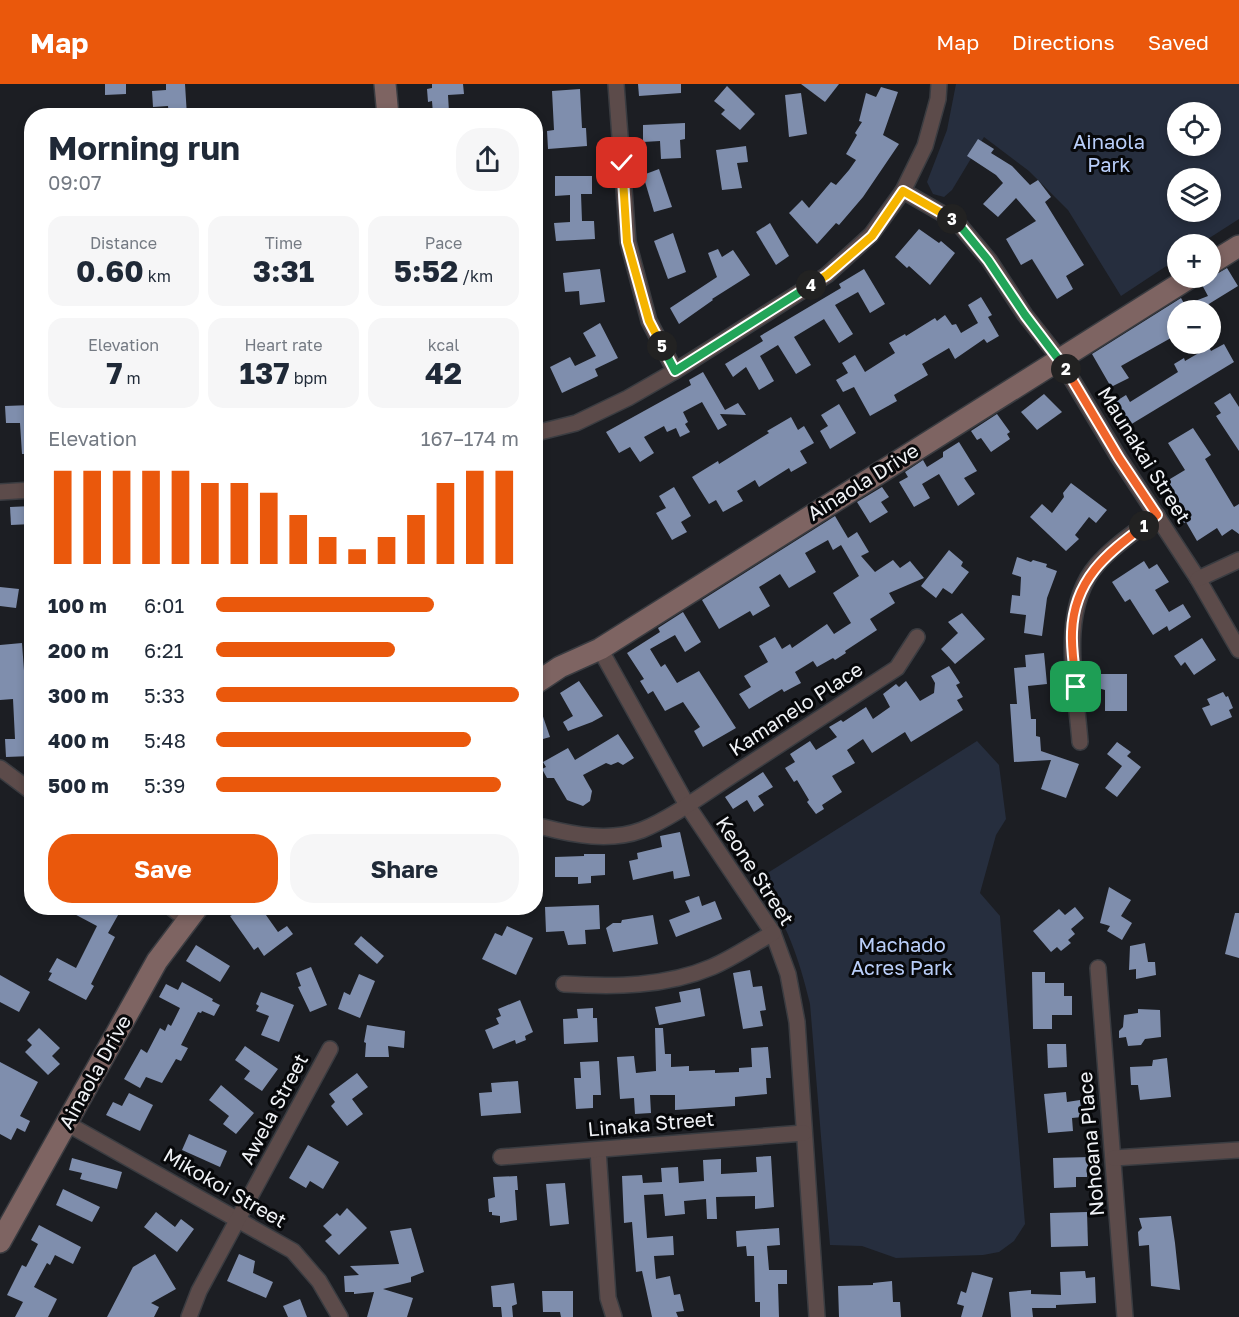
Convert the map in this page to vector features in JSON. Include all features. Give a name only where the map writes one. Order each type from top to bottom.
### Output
[{"type":"street","points":[[385,84],[387,108]]},
{"type":"street","points":[[616,84],[627,242],[649,321],[675,371]]},
{"type":"street","points":[[543,431],[576,423],[628,398],[675,371],[827,275],[872,236],[903,191],[926,146],[938,99],[939,84]]},
{"type":"street","name":"Maunakai Street","points":[[903,191],[957,222],[988,260],[1025,315],[1059,358],[1119,458],[1198,579],[1239,650]]},
{"type":"street","points":[[1221,257],[1239,246]]},
{"type":"street","name":"Ainaola Drive","points":[[543,678],[560,667],[600,649],[1173,288]]},
{"type":"street","points":[[0,492],[24,490]]},
{"type":"street","points":[[1080,742],[1072,632],[1075,609],[1083,586],[1096,567],[1112,550],[1157,515]]},
{"type":"street","points":[[1198,579],[1239,560]]},
{"type":"street","name":"Kamanelo Place","points":[[543,827],[592,836],[617,835],[641,830],[687,805],[897,668],[917,637]]},
{"type":"street","name":"Keone Street","points":[[600,649],[687,805],[773,933],[788,974],[797,1022],[817,1317]]},
{"type":"street","points":[[0,768],[24,786]]},
{"type":"street","name":"Ainaola Drive","points":[[0,1242],[183,915]]},
{"type":"street","points":[[564,984],[612,987],[661,982],[711,968],[773,933]]},
{"type":"street","name":"Nohoana Place","points":[[1098,968],[1125,1317]]},
{"type":"street","name":"Awela Street","points":[[189,1317],[199,1291],[330,1049]]},
{"type":"street","name":"Mikokoi Street","points":[[66,1123],[293,1251],[319,1281],[340,1317]]},
{"type":"street","name":"Linaka Street","points":[[501,1157],[804,1133]]},
{"type":"street","points":[[598,1150],[608,1298],[614,1317]]},
{"type":"street","points":[[1114,1158],[1239,1150]]},
{"type":"green space","name":"Ainaola Park","points":[[956,84],[1239,84],[1239,219],[1216,234],[1167,234],[1167,266],[1121,296],[1068,210],[1029,171],[984,137],[952,190],[944,197],[933,194],[927,182],[947,130]]},
{"type":"green space","name":"Machado Acres Park","points":[[977,741],[999,765],[1006,819],[996,835],[980,893],[1000,916],[1025,1224],[1014,1241],[999,1252],[983,1255],[896,1258],[862,1246],[830,1245],[810,1004],[790,939],[758,879]]},
{"type":"building","points":[[105,84],[126,84],[126,94],[105,95]]},
{"type":"building","points":[[166,84],[185,84],[186,108],[153,107],[152,91],[166,90]]},
{"type":"building","points":[[432,84],[463,84],[464,94],[448,95],[449,108],[433,108],[432,101],[428,102],[427,89],[432,88]]},
{"type":"building","points":[[638,84],[681,84],[681,93],[639,96]]},
{"type":"building","points":[[801,84],[839,84],[825,102]]},
{"type":"building","points":[[727,86],[755,114],[740,130],[721,114],[725,110],[714,101]]},
{"type":"building","points":[[881,87],[898,92],[883,135],[899,144],[863,197],[839,225],[836,223],[817,244],[789,213],[802,200],[809,208],[831,182],[836,185],[849,170],[856,160],[846,154],[862,122],[859,121],[866,93],[876,97]]},
{"type":"building","points":[[580,89],[582,128],[586,128],[587,146],[548,149],[547,131],[554,130],[552,91]]},
{"type":"building","points":[[801,93],[807,134],[789,137],[785,95]]},
{"type":"building","points":[[685,123],[685,139],[680,140],[681,158],[661,159],[660,141],[643,142],[643,125]]},
{"type":"building","points":[[978,139],[994,149],[991,153],[1012,166],[1030,185],[1038,180],[1051,197],[1045,202],[1084,265],[1066,276],[1073,289],[1057,299],[1032,259],[1021,265],[1006,239],[1036,221],[1016,198],[998,217],[983,204],[1003,183],[996,175],[967,156]]},
{"type":"building","points":[[746,146],[748,162],[737,163],[742,188],[722,190],[716,150]]},
{"type":"building","points":[[659,169],[672,207],[654,212],[643,175]]},
{"type":"building","points":[[555,176],[592,176],[592,194],[581,194],[582,221],[594,221],[595,239],[556,241],[554,223],[570,222],[570,195],[555,196]]},
{"type":"building","points":[[770,223],[789,256],[776,265],[756,232]]},
{"type":"building","points":[[919,229],[939,243],[941,241],[955,253],[930,285],[895,257]]},
{"type":"building","points":[[673,233],[686,272],[668,279],[654,241]]},
{"type":"building","points":[[718,249],[722,257],[733,250],[750,275],[712,299],[679,324],[670,308],[717,277],[708,253]]},
{"type":"building","points":[[1227,268],[1238,286],[1215,300],[1198,300],[1208,296],[1204,288],[1221,288],[1221,271]]},
{"type":"building","points":[[600,269],[605,302],[580,305],[579,291],[565,292],[563,273]]},
{"type":"building","points":[[864,269],[885,304],[870,313],[858,292],[835,305],[853,334],[839,343],[824,319],[794,337],[811,365],[796,374],[778,345],[760,356],[774,381],[759,390],[746,367],[733,377],[725,364],[763,341],[760,336],[841,288],[839,284]]},
{"type":"building","points":[[981,297],[992,315],[988,317],[999,336],[987,343],[984,339],[955,359],[949,348],[922,364],[928,375],[894,395],[897,401],[870,416],[854,387],[843,392],[836,380],[848,373],[842,363],[855,355],[865,372],[895,353],[889,343],[945,315],[952,325],[956,324],[961,333],[978,323],[968,305]]},
{"type":"building","points":[[1167,307],[1167,340],[1121,366],[1129,378],[1111,387],[1092,354]]},
{"type":"building","points":[[600,323],[618,358],[595,369],[598,376],[562,393],[550,367],[570,357],[575,366],[596,356],[583,333]]},
{"type":"building","points":[[1224,344],[1234,362],[1125,428],[1110,405],[1126,395],[1130,402],[1178,372],[1174,364],[1184,358],[1185,361],[1197,354],[1221,354],[1221,346]]},
{"type":"building","points":[[703,372],[725,410],[738,403],[746,415],[720,414],[727,425],[718,430],[702,402],[683,412],[688,422],[685,424],[690,432],[680,437],[676,428],[667,432],[664,426],[644,437],[654,453],[640,462],[630,447],[619,453],[606,432],[691,385],[689,380]]},
{"type":"building","points":[[1230,393],[1239,407],[1239,451],[1216,416],[1221,413],[1214,403]]},
{"type":"building","points":[[1044,394],[1062,412],[1037,430],[1021,412]]},
{"type":"building","points":[[839,404],[856,433],[830,449],[820,431],[828,426],[821,415]]},
{"type":"building","points":[[24,405],[24,454],[22,454],[20,423],[6,423],[5,406]]},
{"type":"building","points":[[997,414],[1010,432],[1007,434],[1010,439],[991,452],[981,438],[977,440],[971,431]]},
{"type":"building","points":[[791,417],[798,430],[804,426],[814,443],[800,451],[807,463],[791,472],[789,468],[759,487],[755,480],[737,491],[743,501],[723,512],[716,500],[709,504],[692,477],[718,461],[719,464]]},
{"type":"building","points":[[1193,428],[1211,455],[1205,459],[1234,507],[1239,504],[1239,534],[1232,529],[1222,536],[1217,528],[1197,541],[1160,485],[1185,470],[1168,443]]},
{"type":"building","points":[[959,442],[977,471],[964,478],[975,494],[958,506],[939,474],[922,484],[930,498],[914,507],[899,482],[908,477],[905,472],[923,460],[927,467],[943,457],[943,452]]},
{"type":"building","points":[[1071,483],[1107,510],[1096,523],[1089,517],[1075,535],[1079,539],[1066,551],[1030,517],[1042,504],[1052,513]]},
{"type":"building","points":[[674,487],[691,516],[681,522],[687,532],[672,540],[656,513],[666,508],[659,496]]},
{"type":"building","points":[[882,487],[889,497],[881,502],[888,512],[870,523],[857,502]]},
{"type":"building","points":[[24,506],[24,524],[11,525],[10,507]]},
{"type":"building","points":[[835,516],[848,538],[857,532],[869,552],[861,556],[875,572],[893,560],[900,568],[910,561],[924,578],[889,593],[895,603],[870,619],[877,630],[835,660],[833,658],[817,667],[813,661],[795,672],[801,683],[784,692],[782,689],[749,709],[739,694],[751,687],[744,676],[768,662],[759,646],[775,637],[782,649],[790,644],[792,648],[827,624],[834,634],[851,623],[833,593],[859,576],[841,545],[833,550],[828,540],[805,553],[816,572],[789,588],[780,574],[759,587],[770,606],[753,616],[750,611],[719,629],[702,600]]},
{"type":"building","points":[[949,550],[963,562],[961,566],[969,572],[952,594],[943,588],[936,598],[921,586]]},
{"type":"building","points":[[1017,557],[1047,564],[1046,567],[1057,571],[1047,598],[1042,636],[1024,633],[1026,615],[1010,613],[1012,595],[1020,596],[1021,577],[1012,574]]},
{"type":"building","points":[[1144,561],[1149,569],[1157,564],[1169,582],[1155,590],[1169,612],[1183,604],[1191,617],[1169,631],[1167,626],[1153,635],[1130,599],[1125,602],[1112,582]]},
{"type":"building","points":[[0,587],[19,589],[16,608],[0,606]]},
{"type":"building","points":[[683,612],[701,642],[685,652],[675,635],[650,649],[661,667],[665,664],[677,683],[699,671],[736,728],[703,747],[694,731],[700,727],[683,702],[665,711],[653,691],[648,694],[640,681],[644,679],[627,653],[660,632],[658,628]]},
{"type":"building","points":[[962,613],[985,639],[955,664],[941,649],[958,633],[948,622]]},
{"type":"building","points":[[1202,638],[1216,660],[1194,675],[1185,662],[1181,666],[1174,656]]},
{"type":"building","points":[[22,643],[24,756],[6,757],[5,739],[15,739],[13,699],[0,700],[0,645]]},
{"type":"building","points":[[1044,653],[1047,684],[1028,686],[1031,719],[1036,719],[1036,736],[1040,737],[1041,751],[1079,764],[1066,798],[1041,789],[1051,760],[1014,762],[1010,704],[1017,704],[1014,668],[1026,667],[1025,655]]},
{"type":"building","points":[[949,666],[960,683],[956,685],[963,697],[957,700],[963,710],[911,742],[905,732],[872,753],[863,739],[847,750],[855,763],[832,776],[842,792],[822,805],[824,809],[816,814],[807,802],[809,800],[797,780],[794,782],[785,768],[795,762],[790,754],[810,741],[816,750],[837,737],[829,727],[841,720],[843,722],[866,707],[873,719],[890,707],[883,694],[896,684],[899,687],[906,681],[920,701],[934,693],[935,683],[931,676]]},
{"type":"building","points":[[1098,674],[1127,674],[1127,711],[1105,711],[1105,690],[1098,688]]},
{"type":"building","points":[[579,681],[603,716],[568,731],[563,722],[573,716],[560,693]]},
{"type":"building","points":[[1223,692],[1226,697],[1228,696],[1233,708],[1229,710],[1232,717],[1211,726],[1202,708],[1210,705],[1207,699]]},
{"type":"building","points":[[543,717],[550,737],[543,739]]},
{"type":"building","points":[[618,734],[634,758],[623,765],[618,762],[611,765],[606,763],[583,775],[592,791],[590,801],[583,806],[567,800],[554,778],[547,778],[543,771],[546,767],[543,762],[568,748],[575,760]]},
{"type":"building","points":[[1117,742],[1131,752],[1127,756],[1141,767],[1117,797],[1105,788],[1122,766],[1107,754]]},
{"type":"building","points":[[763,772],[773,787],[758,796],[764,805],[754,812],[747,800],[733,809],[725,797]]},
{"type":"building","points":[[680,832],[690,876],[674,879],[673,871],[633,880],[629,861],[638,859],[637,853],[662,847],[660,836]]},
{"type":"building","points":[[584,854],[605,854],[605,875],[591,876],[591,883],[578,884],[578,877],[555,877],[555,857],[584,856]]},
{"type":"building","points":[[1109,887],[1131,900],[1121,916],[1132,923],[1122,940],[1107,931],[1110,926],[1100,923]]},
{"type":"building","points":[[699,896],[702,906],[715,901],[722,919],[676,937],[669,920],[690,912],[685,901]]},
{"type":"building","points":[[599,905],[600,929],[585,930],[586,944],[568,945],[564,931],[546,932],[545,907]]},
{"type":"building","points":[[1075,907],[1084,918],[1071,929],[1075,934],[1068,940],[1071,943],[1061,951],[1057,947],[1051,952],[1033,931],[1059,909],[1065,915]]},
{"type":"building","points":[[1235,913],[1239,913],[1239,958],[1225,954]]},
{"type":"building","points":[[76,915],[118,915],[108,933],[115,937],[91,984],[94,986],[86,1000],[48,980],[52,973],[49,972],[57,958],[76,968],[97,926]]},
{"type":"building","points":[[266,915],[278,932],[287,926],[293,934],[264,956],[258,947],[254,950],[230,916]]},
{"type":"building","points":[[653,915],[658,944],[613,952],[606,928],[613,923],[621,923],[622,920]]},
{"type":"building","points":[[507,926],[533,938],[516,975],[482,959],[495,933],[502,936]]},
{"type":"building","points":[[361,936],[384,956],[377,964],[354,944]]},
{"type":"building","points":[[1145,943],[1148,962],[1155,962],[1156,975],[1136,979],[1136,969],[1129,970],[1130,946]]},
{"type":"building","points":[[196,945],[230,966],[220,982],[186,961]]},
{"type":"building","points":[[311,967],[327,1005],[310,1012],[298,987],[301,986],[296,973]]},
{"type":"building","points":[[750,970],[753,987],[762,986],[766,1010],[760,1011],[763,1026],[743,1029],[733,973]]},
{"type":"building","points":[[1032,972],[1045,972],[1045,983],[1064,983],[1064,996],[1072,996],[1072,1015],[1052,1015],[1052,1029],[1033,1029]]},
{"type":"building","points":[[359,974],[375,981],[360,1018],[338,1009],[344,992],[350,995]]},
{"type":"building","points":[[0,975],[30,992],[19,1012],[0,1002]]},
{"type":"building","points":[[182,982],[220,1005],[214,1016],[202,1011],[198,1012],[181,1045],[188,1048],[181,1061],[176,1059],[162,1083],[146,1077],[140,1088],[124,1079],[141,1049],[147,1053],[160,1028],[165,1031],[168,1024],[171,1026],[180,1008],[159,997],[166,984],[178,990]]},
{"type":"building","points":[[700,988],[705,1016],[659,1025],[655,1007],[681,1002],[679,992]]},
{"type":"building","points":[[261,992],[294,1005],[279,1042],[261,1035],[269,1016],[256,1011]]},
{"type":"building","points":[[520,1000],[533,1032],[525,1036],[526,1040],[516,1044],[515,1040],[493,1049],[485,1030],[499,1024],[496,1018],[501,1016],[498,1009]]},
{"type":"building","points":[[593,1008],[593,1018],[597,1018],[598,1042],[564,1044],[563,1019],[578,1018],[577,1009]]},
{"type":"building","points":[[1138,1009],[1160,1010],[1161,1037],[1145,1039],[1141,1045],[1128,1046],[1126,1037],[1119,1038],[1119,1031],[1123,1027],[1124,1015],[1138,1013]]},
{"type":"building","points":[[367,1025],[405,1031],[404,1048],[388,1046],[389,1057],[365,1057],[366,1043],[364,1042]]},
{"type":"building","points":[[39,1028],[60,1048],[52,1056],[60,1064],[48,1075],[25,1052],[32,1045],[27,1040]]},
{"type":"building","points":[[655,1028],[663,1028],[665,1054],[671,1054],[671,1067],[689,1066],[689,1071],[739,1072],[739,1068],[752,1067],[751,1048],[768,1047],[771,1078],[766,1078],[767,1094],[735,1097],[735,1106],[675,1110],[675,1095],[650,1095],[651,1113],[635,1114],[634,1098],[620,1099],[617,1057],[634,1056],[636,1073],[656,1071]]},
{"type":"building","points":[[1047,1044],[1066,1044],[1067,1067],[1048,1068]]},
{"type":"building","points":[[245,1046],[278,1069],[262,1091],[244,1079],[250,1071],[235,1060]]},
{"type":"building","points":[[1167,1058],[1171,1097],[1140,1100],[1138,1085],[1131,1085],[1130,1067],[1152,1066],[1153,1060]]},
{"type":"building","points":[[599,1061],[601,1095],[593,1095],[593,1108],[576,1109],[574,1078],[581,1078],[580,1062]]},
{"type":"building","points":[[0,1062],[38,1082],[20,1116],[30,1121],[25,1132],[17,1128],[11,1140],[0,1134]]},
{"type":"building","points":[[357,1073],[368,1087],[352,1099],[363,1114],[347,1126],[331,1106],[335,1102],[329,1094]]},
{"type":"building","points":[[518,1081],[521,1113],[481,1116],[479,1093],[492,1092],[491,1083]]},
{"type":"building","points":[[221,1085],[254,1113],[236,1134],[223,1124],[229,1116],[209,1100]]},
{"type":"building","points":[[1066,1092],[1067,1102],[1080,1100],[1082,1117],[1072,1118],[1073,1131],[1048,1133],[1044,1094]]},
{"type":"building","points":[[129,1093],[153,1105],[140,1131],[106,1115],[113,1102],[122,1106]]},
{"type":"building","points":[[189,1134],[227,1151],[220,1167],[182,1150]]},
{"type":"building","points":[[308,1145],[339,1162],[323,1189],[310,1181],[306,1188],[289,1178]]},
{"type":"building","points":[[771,1156],[774,1207],[755,1209],[755,1196],[716,1197],[717,1219],[707,1219],[706,1199],[684,1201],[685,1214],[665,1216],[663,1194],[644,1195],[647,1238],[673,1236],[674,1255],[654,1256],[656,1279],[670,1276],[674,1295],[680,1294],[684,1311],[676,1312],[678,1317],[652,1317],[642,1271],[636,1272],[632,1222],[624,1223],[622,1176],[642,1175],[643,1183],[662,1182],[661,1168],[678,1167],[679,1183],[704,1181],[703,1160],[721,1159],[721,1174],[757,1172],[756,1157]]},
{"type":"building","points":[[1090,1157],[1091,1171],[1087,1172],[1087,1177],[1076,1177],[1076,1187],[1054,1188],[1053,1158]]},
{"type":"building","points":[[72,1158],[122,1172],[117,1189],[80,1179],[82,1173],[69,1170]]},
{"type":"building","points":[[517,1176],[518,1190],[515,1190],[517,1220],[500,1223],[500,1216],[489,1212],[488,1199],[495,1197],[493,1177]]},
{"type":"building","points":[[565,1183],[569,1224],[550,1226],[546,1184]]},
{"type":"building","points":[[63,1189],[100,1207],[92,1222],[56,1205]]},
{"type":"building","points":[[347,1208],[367,1228],[339,1255],[325,1241],[332,1235],[323,1226],[337,1213],[340,1216]]},
{"type":"building","points":[[156,1212],[175,1227],[181,1219],[194,1229],[177,1252],[144,1227]]},
{"type":"building","points":[[1087,1212],[1088,1246],[1051,1247],[1050,1213]]},
{"type":"building","points":[[1171,1216],[1180,1290],[1151,1286],[1149,1245],[1139,1246],[1138,1232],[1142,1228],[1139,1218]]},
{"type":"building","points":[[39,1225],[81,1247],[73,1264],[55,1255],[50,1265],[47,1263],[34,1287],[57,1299],[48,1317],[15,1317],[23,1302],[7,1295],[22,1265],[26,1267],[38,1244],[31,1240]]},
{"type":"building","points":[[411,1228],[424,1272],[411,1277],[411,1282],[383,1289],[413,1298],[407,1317],[367,1317],[374,1292],[354,1294],[354,1292],[345,1292],[344,1276],[359,1275],[350,1266],[399,1264],[390,1231]]},
{"type":"building","points":[[779,1228],[780,1245],[767,1246],[769,1270],[787,1270],[787,1284],[778,1284],[779,1317],[760,1317],[760,1302],[755,1302],[754,1256],[747,1256],[746,1246],[737,1247],[736,1231]]},
{"type":"building","points":[[155,1254],[176,1289],[151,1303],[159,1307],[154,1317],[107,1317],[133,1267]]},
{"type":"building","points":[[239,1254],[255,1261],[253,1273],[273,1282],[266,1298],[227,1281]]},
{"type":"building","points":[[1085,1271],[1086,1278],[1095,1277],[1096,1303],[1056,1305],[1056,1308],[1032,1308],[1033,1317],[1011,1317],[1009,1292],[1031,1290],[1031,1294],[1061,1295],[1060,1272]]},
{"type":"building","points":[[972,1272],[993,1278],[982,1317],[961,1317],[964,1306],[957,1304],[961,1291],[966,1293]]},
{"type":"building","points":[[892,1281],[893,1302],[900,1302],[901,1317],[839,1317],[838,1286],[873,1285],[873,1283]]},
{"type":"building","points":[[514,1283],[517,1304],[512,1306],[513,1317],[502,1317],[501,1307],[493,1307],[491,1286]]},
{"type":"building","points":[[542,1291],[573,1291],[573,1317],[561,1317],[560,1312],[543,1312]]},
{"type":"building","points":[[300,1299],[307,1317],[288,1317],[283,1306]]},
{"type":"route","points":[[622,163],[627,242],[649,321],[675,371],[827,275],[872,236],[903,191],[957,222],[988,260],[1025,315],[1059,358],[1119,458],[1157,515],[1112,550],[1083,586],[1075,609],[1072,632],[1076,687]]}]
